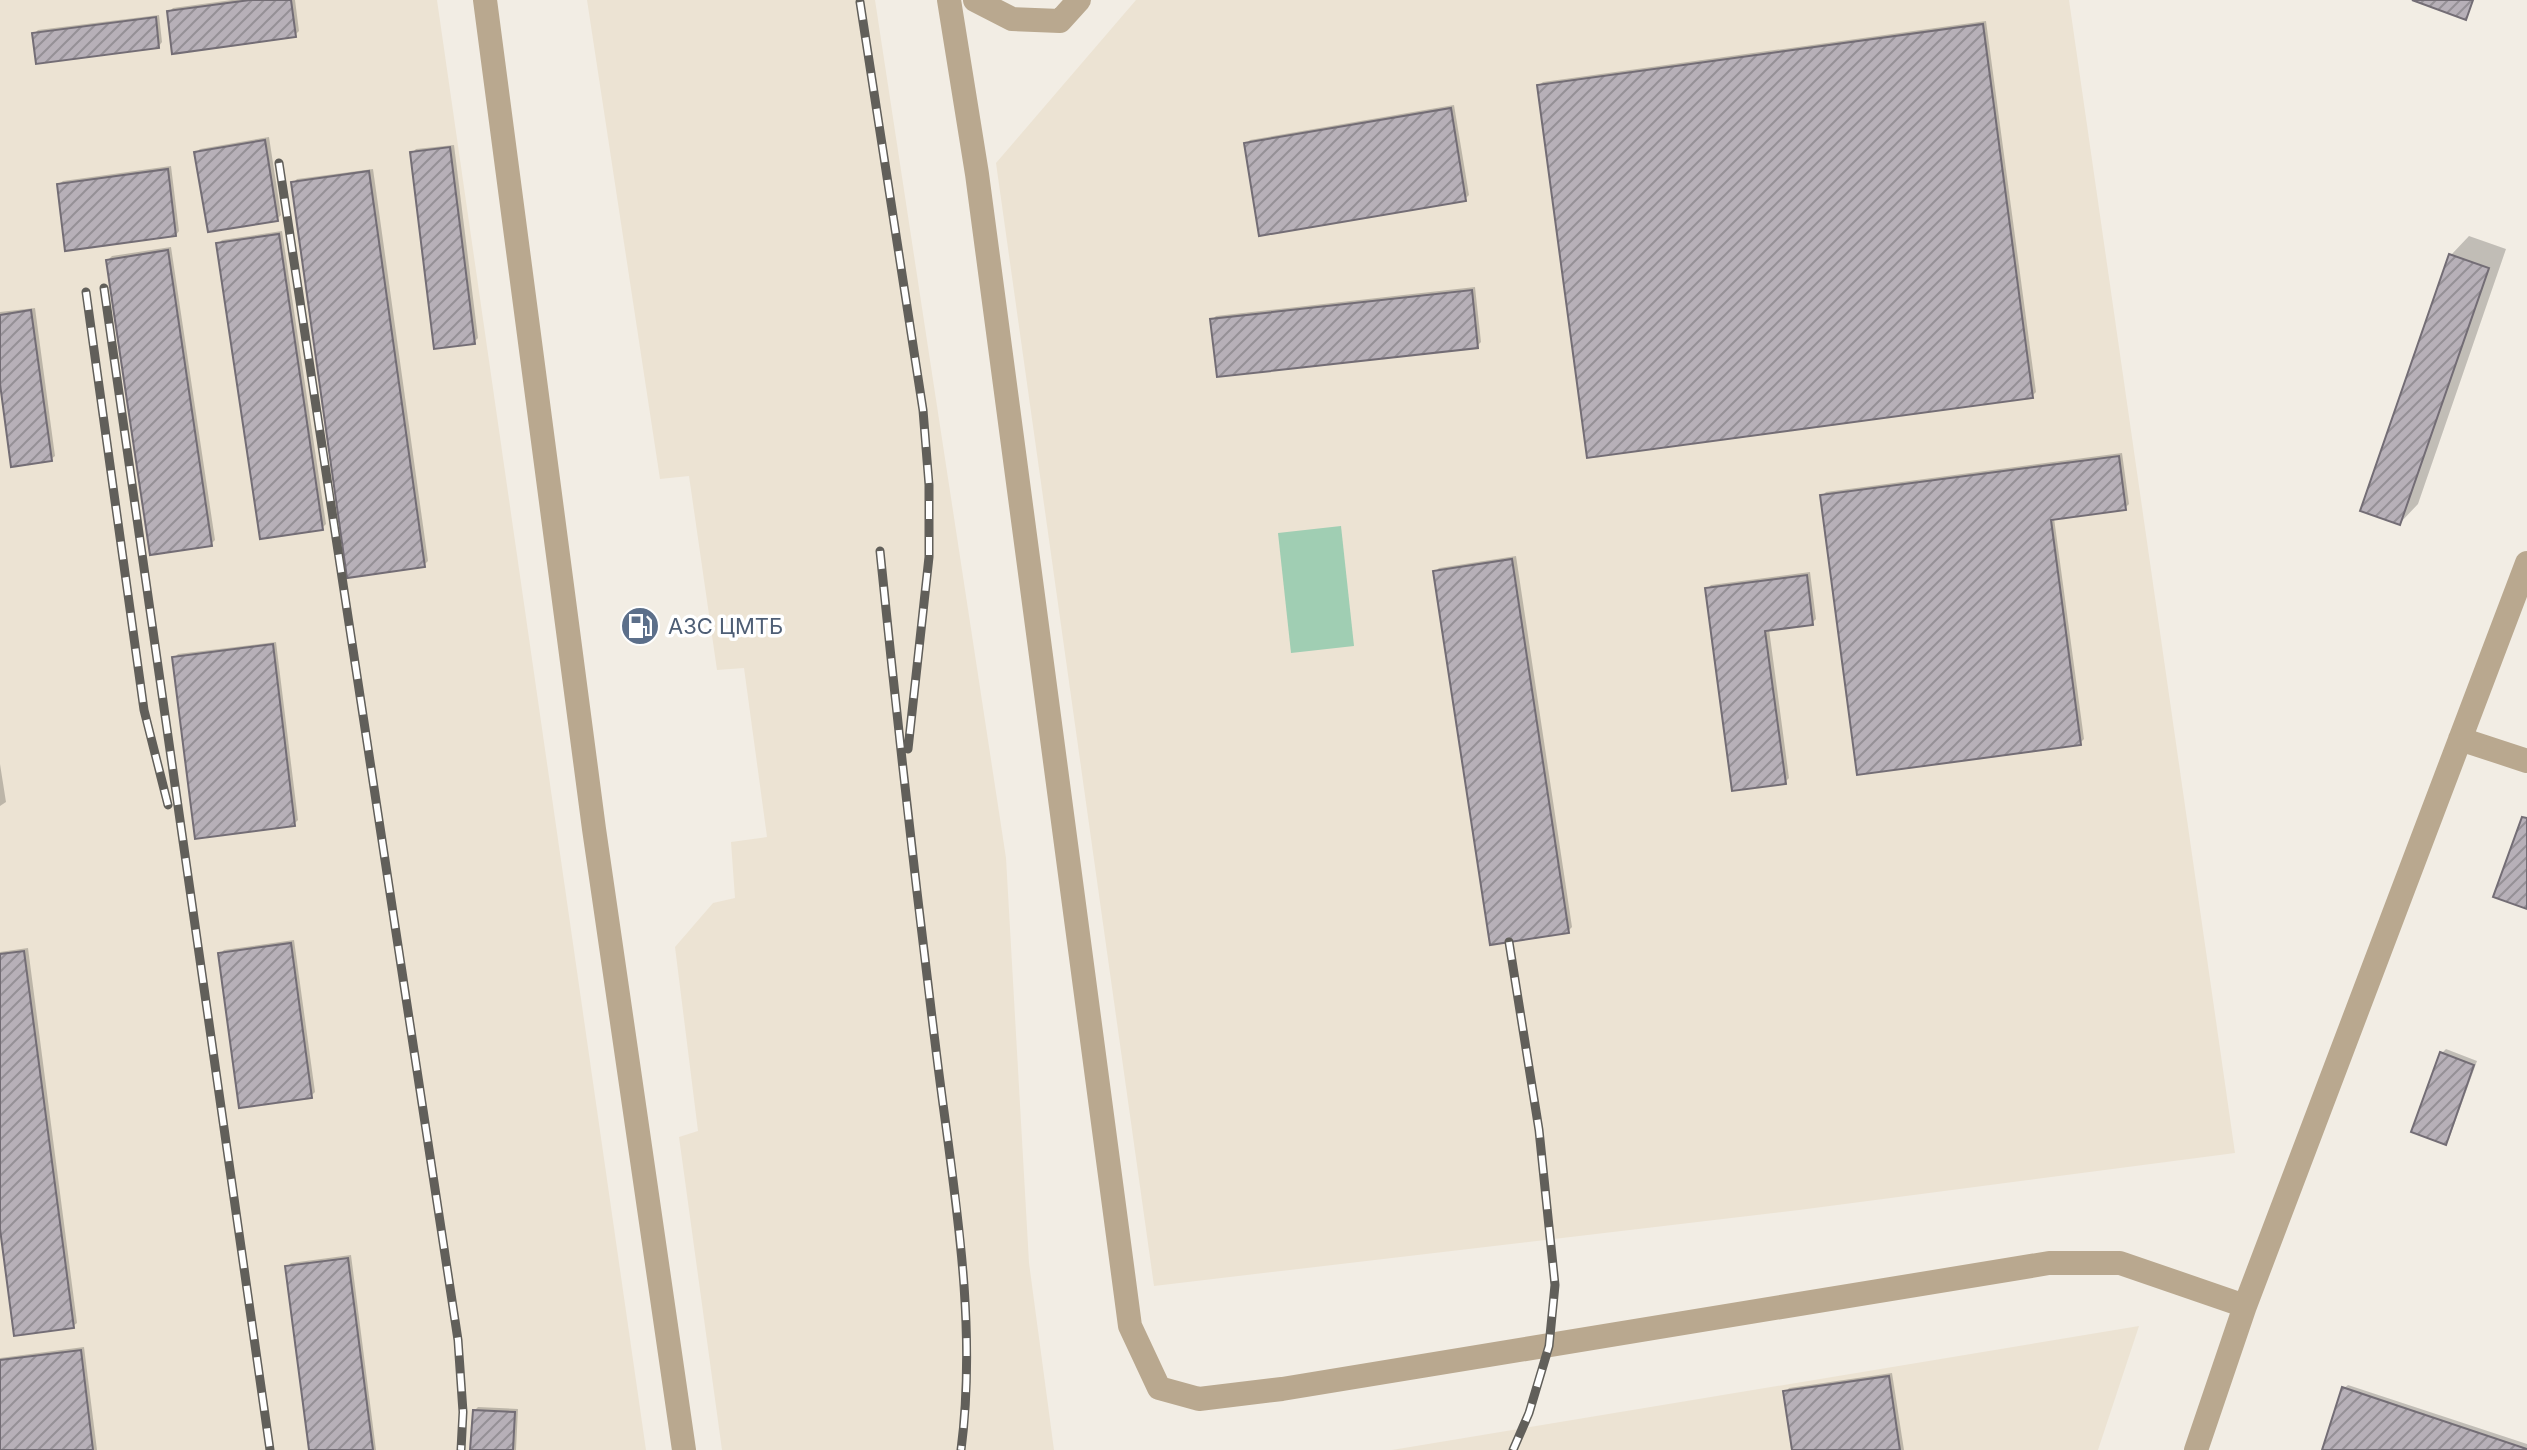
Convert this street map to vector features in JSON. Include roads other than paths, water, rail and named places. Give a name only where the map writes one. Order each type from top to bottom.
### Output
[{"type":"street","points":[[485,0],[592,813],[684,1450]]},
{"type":"street","points":[[949,0],[980,190],[1130,1326],[1159,1388],[1199,1399],[1282,1389],[2049,1263],[2120,1263],[2245,1306]]},
{"type":"street","points":[[975,0],[1012,19],[1060,21],[1079,0]]},
{"type":"street","points":[[2196,1450],[2245,1306],[2527,563]]},
{"type":"street","points":[[2460,739],[2527,761]]},
{"type":"railway","points":[[860,2],[923,410],[929,485],[929,557],[908,749]]},
{"type":"railway","points":[[279,163],[458,1340],[463,1412],[461,1450]]},
{"type":"railway","points":[[104,288],[270,1450]]},
{"type":"railway","points":[[86,292],[144,710],[168,805]]},
{"type":"railway","points":[[880,551],[914,868],[961,1254],[967,1352],[961,1450]]},
{"type":"railway","points":[[1509,942],[1539,1130],[1555,1285],[1549,1346],[1529,1413],[1513,1450]]},
{"type":"place","name":"АЗС ЦМТБ","points":[[640,626]]}]
